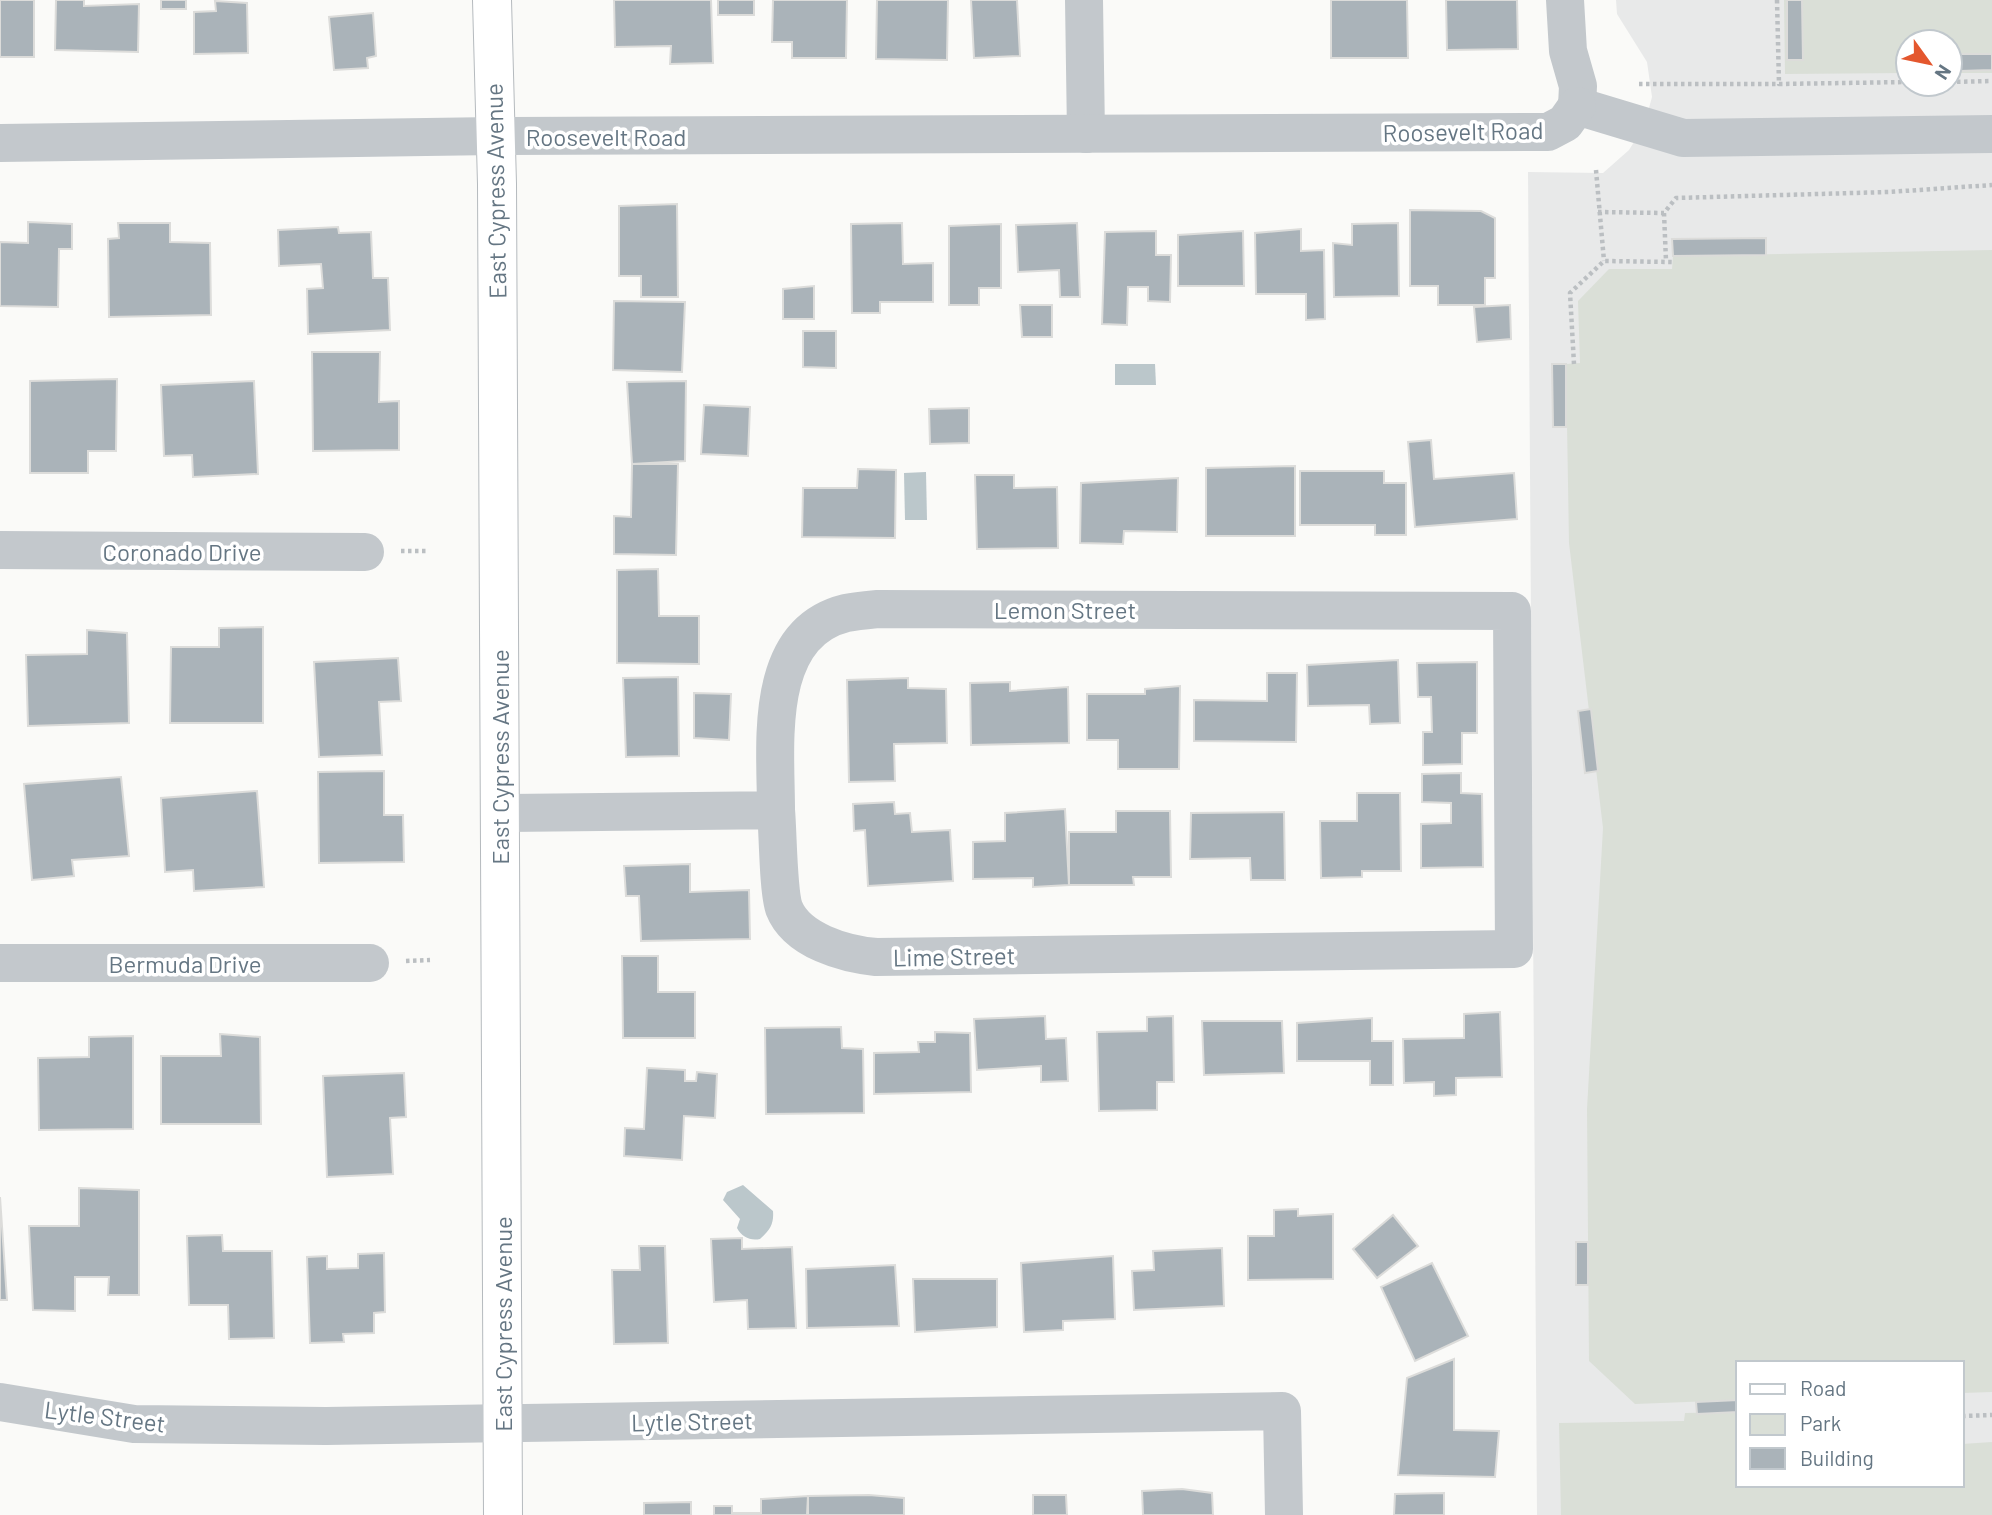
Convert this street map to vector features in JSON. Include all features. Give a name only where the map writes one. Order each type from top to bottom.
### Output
[{"type":"main road","name":"East Cypress Avenue","points":[[492,0],[503,1515]]},
{"type":"street","points":[[1084,0],[1086,134]]},
{"type":"street","points":[[1565,0],[1568,51],[1578,86],[1577,106]]},
{"type":"street","name":"Roosevelt Road","points":[[0,143],[495,136],[1548,132],[1565,123],[1577,106],[1683,138],[1992,134]]},
{"type":"street","name":"Coronado Drive","points":[[0,550],[365,552]]},
{"type":"street","name":"Lemon Street","points":[[776,810],[777,701],[786,670],[804,639],[822,625],[845,613],[878,609],[1512,611],[1514,949]]},
{"type":"street","points":[[500,813],[776,810]]},
{"type":"street","name":"Lime Street","points":[[776,810],[784,907],[793,922],[805,931],[820,941],[852,954],[876,957],[1514,949]]},
{"type":"street","name":"Bermuda Drive","points":[[0,963],[370,963]]},
{"type":"street","name":"Lytle Street","points":[[0,1402],[134,1424],[502,1423],[1282,1411],[1284,1515]]},
{"type":"path","points":[[1777,0],[1779,84]]},
{"type":"path","points":[[1964,82],[1992,81]]},
{"type":"path","points":[[1630,85],[1894,82]]},
{"type":"path","points":[[1596,170],[1604,261]]},
{"type":"path","points":[[1574,364],[1570,293],[1604,261],[1669,262],[1664,213],[1676,198],[1889,192],[1992,185]]},
{"type":"path","points":[[1598,212],[1664,213]]},
{"type":"path","points":[[1964,1416],[1992,1415]]},
{"type":"shaded area","points":[[1616,0],[1992,0],[1992,1515],[1537,1515],[1528,172],[1603,173],[1629,150],[1644,126],[1652,97],[1647,62],[1617,14]]},
{"type":"shaded area","points":[[1115,364],[1155,364],[1156,385],[1115,385]]},
{"type":"shaded area","points":[[926,472],[927,520],[905,520],[904,473]]},
{"type":"shaded area","points":[[743,1185],[773,1211],[771,1226],[760,1239],[750,1239],[741,1234],[737,1228],[740,1219],[723,1200],[727,1192]]},
{"type":"green space","points":[[1784,0],[1992,0],[1992,73],[1964,73],[1964,28],[1894,28],[1894,73],[1785,74]]},
{"type":"green space","points":[[1992,250],[1992,1392],[1964,1393],[1964,1361],[1736,1361],[1736,1400],[1635,1404],[1589,1361],[1587,1109],[1603,828],[1569,543],[1566,364],[1580,363],[1578,301],[1609,269],[1672,269],[1673,256]]},
{"type":"green space","points":[[1736,1412],[1736,1487],[1964,1487],[1964,1444],[1992,1442],[1992,1515],[1561,1515],[1559,1423],[1684,1421],[1685,1413]]},
{"type":"building","points":[[0,0],[34,0],[34,57],[0,57]]},
{"type":"building","points":[[56,0],[84,0],[84,6],[139,4],[138,52],[55,50]]},
{"type":"building","points":[[161,0],[186,0],[186,9],[161,9]]},
{"type":"building","points":[[614,0],[711,0],[713,63],[670,64],[671,46],[615,47]]},
{"type":"building","points":[[718,0],[754,0],[754,15],[718,15]]},
{"type":"building","points":[[773,0],[847,0],[846,58],[792,58],[792,42],[772,42]]},
{"type":"building","points":[[877,0],[948,0],[947,60],[876,59]]},
{"type":"building","points":[[971,0],[1017,0],[1020,56],[974,58]]},
{"type":"building","points":[[1331,0],[1407,0],[1408,58],[1331,58]]},
{"type":"building","points":[[1446,0],[1517,0],[1518,49],[1447,50]]},
{"type":"building","points":[[1787,0],[1802,0],[1803,60],[1787,60]]},
{"type":"building","points":[[215,1],[247,3],[248,53],[194,54],[194,12],[216,11]]},
{"type":"building","points":[[373,13],[376,56],[367,58],[368,68],[334,70],[329,17]]},
{"type":"building","points":[[1964,54],[1992,54],[1992,70],[1964,71]]},
{"type":"building","points":[[677,204],[678,297],[641,297],[641,276],[619,276],[619,206]]},
{"type":"building","points":[[1410,210],[1481,211],[1495,218],[1495,278],[1485,278],[1485,305],[1438,305],[1438,286],[1410,286]]},
{"type":"building","points":[[28,222],[72,224],[72,249],[59,249],[58,307],[0,306],[0,242],[28,243]]},
{"type":"building","points":[[118,223],[170,223],[170,242],[210,243],[211,315],[109,317],[108,239],[119,238]]},
{"type":"building","points":[[902,223],[903,264],[933,263],[933,302],[880,302],[880,313],[852,313],[851,224]]},
{"type":"building","points":[[1077,223],[1080,297],[1060,297],[1059,270],[1018,272],[1016,225]]},
{"type":"building","points":[[1398,223],[1399,296],[1334,297],[1333,243],[1352,245],[1352,224]]},
{"type":"building","points":[[1001,224],[1001,288],[979,288],[979,305],[949,305],[949,226]]},
{"type":"building","points":[[338,227],[339,233],[371,232],[373,278],[388,278],[390,330],[308,334],[307,289],[323,288],[321,264],[279,266],[278,230]]},
{"type":"building","points":[[1301,229],[1301,251],[1324,250],[1325,319],[1306,320],[1306,294],[1256,294],[1255,233]]},
{"type":"building","points":[[1156,231],[1156,255],[1171,255],[1170,302],[1148,301],[1148,287],[1128,287],[1127,325],[1102,324],[1105,232]]},
{"type":"building","points":[[1243,231],[1244,286],[1178,286],[1178,235]]},
{"type":"building","points":[[1766,238],[1766,255],[1673,256],[1672,239]]},
{"type":"building","points":[[814,286],[814,319],[783,319],[783,289]]},
{"type":"building","points":[[614,301],[685,302],[682,372],[613,370]]},
{"type":"building","points":[[1020,305],[1052,305],[1052,337],[1022,337]]},
{"type":"building","points":[[1510,305],[1511,339],[1477,342],[1474,307]]},
{"type":"building","points":[[803,331],[836,331],[836,368],[803,367]]},
{"type":"building","points":[[312,352],[380,352],[379,402],[399,401],[399,450],[313,451]]},
{"type":"building","points":[[1552,364],[1566,364],[1566,427],[1553,427]]},
{"type":"building","points":[[117,379],[116,451],[88,451],[88,473],[30,473],[30,381]]},
{"type":"building","points":[[254,381],[258,474],[193,477],[192,455],[164,456],[161,385]]},
{"type":"building","points":[[686,381],[685,461],[632,464],[627,382]]},
{"type":"building","points":[[704,405],[750,407],[748,456],[701,454]]},
{"type":"building","points":[[969,408],[969,443],[930,444],[929,409]]},
{"type":"building","points":[[1431,440],[1434,479],[1514,473],[1517,519],[1415,527],[1408,442]]},
{"type":"building","points":[[632,464],[678,464],[676,555],[614,554],[614,516],[631,517]]},
{"type":"building","points":[[1295,466],[1295,536],[1206,536],[1206,468]]},
{"type":"building","points":[[858,469],[896,470],[895,538],[802,537],[803,488],[857,488]]},
{"type":"building","points":[[1300,471],[1384,471],[1384,483],[1406,483],[1406,535],[1375,535],[1375,525],[1300,525]]},
{"type":"building","points":[[975,475],[1014,475],[1014,488],[1057,487],[1058,548],[977,549]]},
{"type":"building","points":[[1178,478],[1177,532],[1124,531],[1123,544],[1080,543],[1081,483]]},
{"type":"building","points":[[658,569],[659,616],[699,616],[699,664],[617,663],[617,570]]},
{"type":"building","points":[[263,627],[263,723],[170,723],[171,647],[219,647],[219,628]]},
{"type":"building","points":[[87,630],[127,633],[129,723],[28,726],[26,655],[87,654]]},
{"type":"building","points":[[398,658],[401,701],[379,702],[382,755],[319,757],[314,662]]},
{"type":"building","points":[[1398,660],[1400,723],[1370,724],[1369,705],[1308,706],[1307,665]]},
{"type":"building","points":[[1477,662],[1477,733],[1462,733],[1462,764],[1423,765],[1423,732],[1432,732],[1431,697],[1418,697],[1417,663]]},
{"type":"building","points":[[1267,673],[1297,673],[1296,742],[1194,741],[1194,700],[1267,701]]},
{"type":"building","points":[[678,677],[679,756],[626,757],[623,678]]},
{"type":"building","points":[[908,678],[908,688],[946,689],[947,743],[894,744],[895,781],[849,782],[847,680]]},
{"type":"building","points":[[1010,682],[1010,691],[1068,687],[1069,743],[971,745],[970,683]]},
{"type":"building","points":[[1180,686],[1179,769],[1118,769],[1118,740],[1087,740],[1087,694],[1145,694],[1145,689]]},
{"type":"building","points":[[694,693],[731,694],[729,740],[694,738]]},
{"type":"building","points":[[1591,709],[1598,771],[1585,773],[1578,711]]},
{"type":"building","points":[[384,771],[384,815],[403,815],[404,862],[319,863],[318,772]]},
{"type":"building","points":[[1461,773],[1461,793],[1482,794],[1483,867],[1421,868],[1421,824],[1451,823],[1451,803],[1422,802],[1422,774]]},
{"type":"building","points":[[121,777],[129,856],[72,860],[74,876],[32,880],[24,784]]},
{"type":"building","points":[[257,791],[264,887],[194,891],[193,870],[165,872],[161,798]]},
{"type":"building","points":[[1357,793],[1400,793],[1401,871],[1362,871],[1362,877],[1321,878],[1320,821],[1357,821]]},
{"type":"building","points":[[894,802],[895,814],[910,813],[912,832],[950,830],[953,881],[868,886],[865,830],[854,831],[853,804]]},
{"type":"building","points":[[1065,809],[1069,885],[1033,887],[1033,878],[973,879],[973,842],[1005,841],[1005,813]]},
{"type":"building","points":[[1116,811],[1170,811],[1171,877],[1133,877],[1134,885],[1069,885],[1069,832],[1116,832]]},
{"type":"building","points":[[1284,812],[1285,880],[1251,880],[1250,858],[1190,859],[1191,813]]},
{"type":"building","points":[[690,864],[690,892],[749,890],[750,939],[641,941],[639,896],[626,896],[624,866]]},
{"type":"building","points":[[622,956],[658,956],[658,992],[695,992],[695,1038],[623,1038]]},
{"type":"building","points":[[1500,1012],[1502,1077],[1456,1078],[1456,1095],[1434,1096],[1434,1082],[1404,1083],[1403,1039],[1464,1038],[1464,1014]]},
{"type":"building","points":[[1045,1016],[1046,1039],[1066,1038],[1068,1081],[1041,1082],[1041,1066],[977,1070],[974,1019]]},
{"type":"building","points":[[1173,1016],[1174,1082],[1157,1082],[1157,1110],[1099,1111],[1097,1032],[1147,1031],[1147,1017]]},
{"type":"building","points":[[1372,1018],[1372,1041],[1393,1041],[1393,1085],[1370,1085],[1370,1061],[1297,1061],[1297,1023]]},
{"type":"building","points":[[1202,1021],[1282,1021],[1284,1073],[1204,1075]]},
{"type":"building","points":[[841,1027],[842,1048],[863,1049],[864,1113],[766,1114],[765,1028]]},
{"type":"building","points":[[935,1032],[970,1033],[971,1092],[874,1094],[874,1053],[919,1052],[918,1042],[935,1042]]},
{"type":"building","points":[[220,1034],[260,1037],[261,1124],[161,1124],[161,1056],[221,1056]]},
{"type":"building","points":[[133,1036],[133,1129],[39,1130],[38,1058],[89,1057],[89,1037]]},
{"type":"building","points":[[647,1068],[685,1070],[685,1081],[696,1081],[697,1072],[717,1074],[715,1118],[684,1116],[682,1160],[624,1156],[625,1128],[644,1129]]},
{"type":"building","points":[[404,1073],[406,1117],[390,1118],[393,1174],[327,1177],[323,1076]]},
{"type":"building","points":[[79,1188],[139,1190],[139,1295],[108,1295],[109,1277],[75,1277],[75,1311],[33,1310],[29,1226],[79,1226]]},
{"type":"building","points":[[0,1197],[7,1300],[0,1300]]},
{"type":"building","points":[[1298,1209],[1298,1216],[1333,1214],[1333,1279],[1248,1280],[1248,1236],[1274,1236],[1274,1210]]},
{"type":"building","points":[[1393,1215],[1418,1246],[1377,1278],[1353,1249]]},
{"type":"building","points":[[222,1235],[223,1251],[272,1251],[274,1338],[229,1339],[228,1305],[189,1305],[187,1236]]},
{"type":"building","points":[[742,1238],[742,1249],[792,1247],[796,1328],[748,1329],[747,1300],[714,1302],[711,1239]]},
{"type":"building","points":[[1576,1242],[1588,1242],[1588,1285],[1576,1285]]},
{"type":"building","points":[[639,1246],[665,1246],[668,1343],[614,1344],[612,1270],[640,1270]]},
{"type":"building","points":[[1222,1248],[1224,1306],[1134,1310],[1132,1271],[1154,1270],[1153,1251]]},
{"type":"building","points":[[384,1253],[385,1312],[374,1313],[374,1333],[343,1334],[344,1342],[310,1343],[307,1257],[327,1256],[327,1269],[358,1268],[358,1254]]},
{"type":"building","points":[[1113,1256],[1115,1319],[1063,1321],[1063,1330],[1024,1332],[1021,1263]]},
{"type":"building","points":[[1432,1263],[1468,1336],[1415,1361],[1381,1287]]},
{"type":"building","points":[[895,1265],[899,1326],[807,1328],[806,1269]]},
{"type":"building","points":[[913,1279],[997,1279],[997,1327],[915,1332]]},
{"type":"building","points":[[1454,1359],[1454,1430],[1499,1431],[1495,1477],[1398,1475],[1407,1378]]},
{"type":"building","points":[[1736,1400],[1736,1412],[1697,1414],[1696,1402]]},
{"type":"building","points":[[1182,1489],[1212,1493],[1213,1515],[1143,1515],[1142,1491]]},
{"type":"building","points":[[1444,1493],[1444,1515],[1394,1515],[1395,1494]]},
{"type":"building","points":[[869,1495],[904,1498],[904,1515],[808,1515],[808,1496]]},
{"type":"building","points":[[1033,1495],[1066,1495],[1067,1515],[1033,1515]]},
{"type":"building","points":[[808,1496],[807,1515],[714,1515],[714,1506],[732,1506],[732,1513],[761,1513],[761,1499]]},
{"type":"building","points":[[691,1502],[691,1515],[644,1515],[644,1503]]}]
